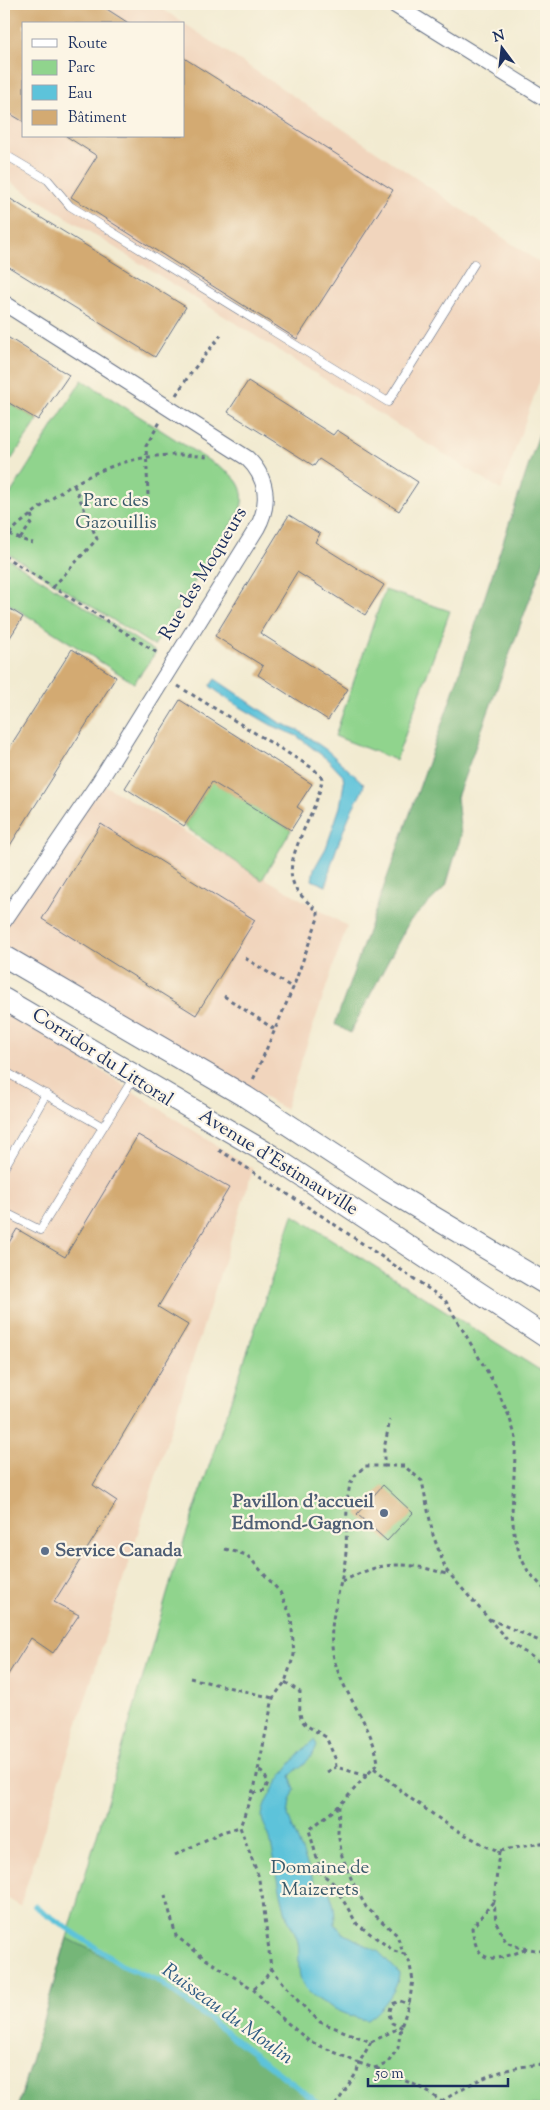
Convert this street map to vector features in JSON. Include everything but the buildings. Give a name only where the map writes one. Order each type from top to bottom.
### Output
[{"type":"main road","name":"Avenue d'Estimauville","points":[[4,956],[246,1097],[388,1190],[546,1284]]},
{"type":"main road","name":"Avenue d'Estimauville","points":[[4,999],[272,1156],[546,1337]]},
{"type":"street","points":[[393,4],[546,99]]},
{"type":"street","name":"Rue des Moqueurs","points":[[4,303],[247,458],[261,476],[266,498],[264,514],[257,528],[174,664],[99,782],[4,921]]},
{"type":"lane","points":[[4,154],[48,180],[70,206],[388,402],[474,264]]},
{"type":"lane","points":[[4,1071],[103,1127]]},
{"type":"lane","points":[[4,1212],[40,1230],[135,1076]]},
{"type":"lane","points":[[4,1168],[46,1094]]},
{"type":"path","points":[[178,393],[190,374],[221,335]]},
{"type":"path","points":[[148,495],[147,443],[161,420]]},
{"type":"path","points":[[4,540],[8,534],[31,515],[74,485],[103,469],[146,456],[207,456]]},
{"type":"path","points":[[103,469],[105,474]]},
{"type":"path","points":[[53,587],[97,539],[74,485]]},
{"type":"path","points":[[20,539],[33,521],[31,515]]},
{"type":"path","points":[[8,534],[32,544]]},
{"type":"path","points":[[4,556],[159,654]]},
{"type":"path","points":[[178,686],[314,769],[322,778],[321,791],[291,866],[292,882],[300,894],[318,912],[318,918],[293,988],[246,1097]]},
{"type":"path","points":[[245,958],[293,988]]},
{"type":"path","points":[[224,996],[274,1030]]},
{"type":"path","points":[[215,1147],[328,1220],[445,1300],[494,1383],[509,1416],[516,1438],[512,1512],[514,1533],[520,1556],[528,1571],[546,1591]]},
{"type":"path","points":[[384,1466],[384,1448],[390,1420]]},
{"type":"path","points":[[405,1955],[394,1951],[357,1924],[333,1883],[321,1873],[309,1830],[339,1806],[352,1789],[378,1763],[376,1748],[366,1725],[347,1695],[334,1661],[331,1639],[334,1610],[342,1582],[351,1480],[365,1466],[404,1466],[422,1481],[433,1535],[446,1570],[509,1642],[546,1666]]},
{"type":"path","points":[[225,1549],[247,1555],[280,1592],[291,1616],[294,1655],[284,1682],[273,1698],[258,1770],[240,1827],[258,1875],[271,1968],[299,2002],[320,2022],[371,2042]]},
{"type":"path","points":[[342,1582],[363,1570],[406,1564],[425,1567],[451,1575]]},
{"type":"path","points":[[489,1618],[546,1644]]},
{"type":"path","points":[[190,1678],[273,1698]]},
{"type":"path","points":[[284,1682],[300,1692],[299,1713],[304,1725],[326,1737],[335,1758],[336,1767]]},
{"type":"path","points":[[326,1772],[336,1767],[367,1776]]},
{"type":"path","points":[[374,1768],[410,1798],[451,1827],[499,1850],[546,1842]]},
{"type":"path","points":[[252,1793],[266,1791],[268,1782],[264,1774],[258,1770]]},
{"type":"path","points":[[339,1806],[338,1833],[342,1856],[353,1883],[366,1906],[397,1935],[409,1961],[413,1980],[409,2004],[401,2027],[398,2048],[387,2064],[376,2068]]},
{"type":"path","points":[[175,1855],[222,1832],[240,1827]]},
{"type":"path","points":[[499,1850],[494,1902],[496,1922],[506,1942],[527,1949],[546,1952]]},
{"type":"path","points":[[165,1895],[176,1936],[204,1958],[253,1989],[277,2014],[309,2041],[422,2088],[448,2106]]},
{"type":"path","points":[[494,1902],[472,1928],[474,1946],[484,1956],[496,1958],[527,1949]]},
{"type":"path","points":[[253,1989],[265,1979],[271,1968]]},
{"type":"path","points":[[401,2027],[392,2023],[389,2014],[392,2004],[400,2001],[409,2004]]},
{"type":"path","points":[[335,2106],[357,2072],[359,2063],[371,2042],[401,2027]]},
{"type":"path","points":[[442,2102],[456,2091],[480,2078],[511,2069],[546,2064]]},
{"type":"shaded area","points":[[4,4],[155,4],[182,22],[22,22],[22,138],[185,138],[185,24],[546,267],[546,362],[501,490],[4,178]]},
{"type":"shaded area","points":[[99,782],[347,926],[285,1109],[4,955],[4,921]]},
{"type":"shaded area","points":[[4,1008],[253,1169],[20,1906],[4,1896]]},
{"type":"green space","name":"Parc des Gazouillis","points":[[82,380],[230,474],[242,492],[239,512],[154,646],[4,551],[4,504]]},
{"type":"green space","points":[[4,400],[38,420],[11,460],[4,456]]},
{"type":"green space","points":[[546,413],[546,555],[457,797],[461,836],[446,886],[409,922],[350,1033],[335,1024],[450,701]]},
{"type":"green space","points":[[4,556],[156,652],[134,683],[4,601]]},
{"type":"green space","points":[[385,590],[450,611],[396,760],[335,736]]},
{"type":"green space","points":[[192,769],[291,830],[262,880],[184,826],[203,797],[182,784]]},
{"type":"green space","name":"Domaine de Maizerets","points":[[293,1215],[546,1374],[546,2106],[18,2106],[173,1574]]},
{"type":"green space","points":[[67,1938],[121,1965],[159,1981],[320,2106],[18,2106]]},
{"type":"water","points":[[215,679],[280,723],[298,730],[328,751],[364,784],[340,839],[326,886],[312,880],[314,869],[326,848],[340,807],[344,783],[343,776],[328,760],[297,736],[271,725],[230,701],[210,686]]},
{"type":"water","points":[[314,1740],[317,1745],[312,1755],[290,1776],[295,1789],[290,1801],[288,1816],[315,1884],[328,1889],[332,1898],[335,1924],[343,1933],[379,1952],[399,1973],[396,1986],[388,2000],[367,2020],[334,2009],[311,1994],[302,1983],[299,1970],[297,1938],[286,1914],[269,1836],[262,1818],[268,1799],[282,1776],[307,1745]]},
{"type":"waterway","name":"Ruisseau du Moulin","points":[[35,1906],[121,1965],[159,1981],[322,2106]]},
{"type":"place","name":"Pavillon d'accueil Edmond-Gagnon","points":[[384,1513]]},
{"type":"place","name":"Service Canada","points":[[45,1551]]}]
